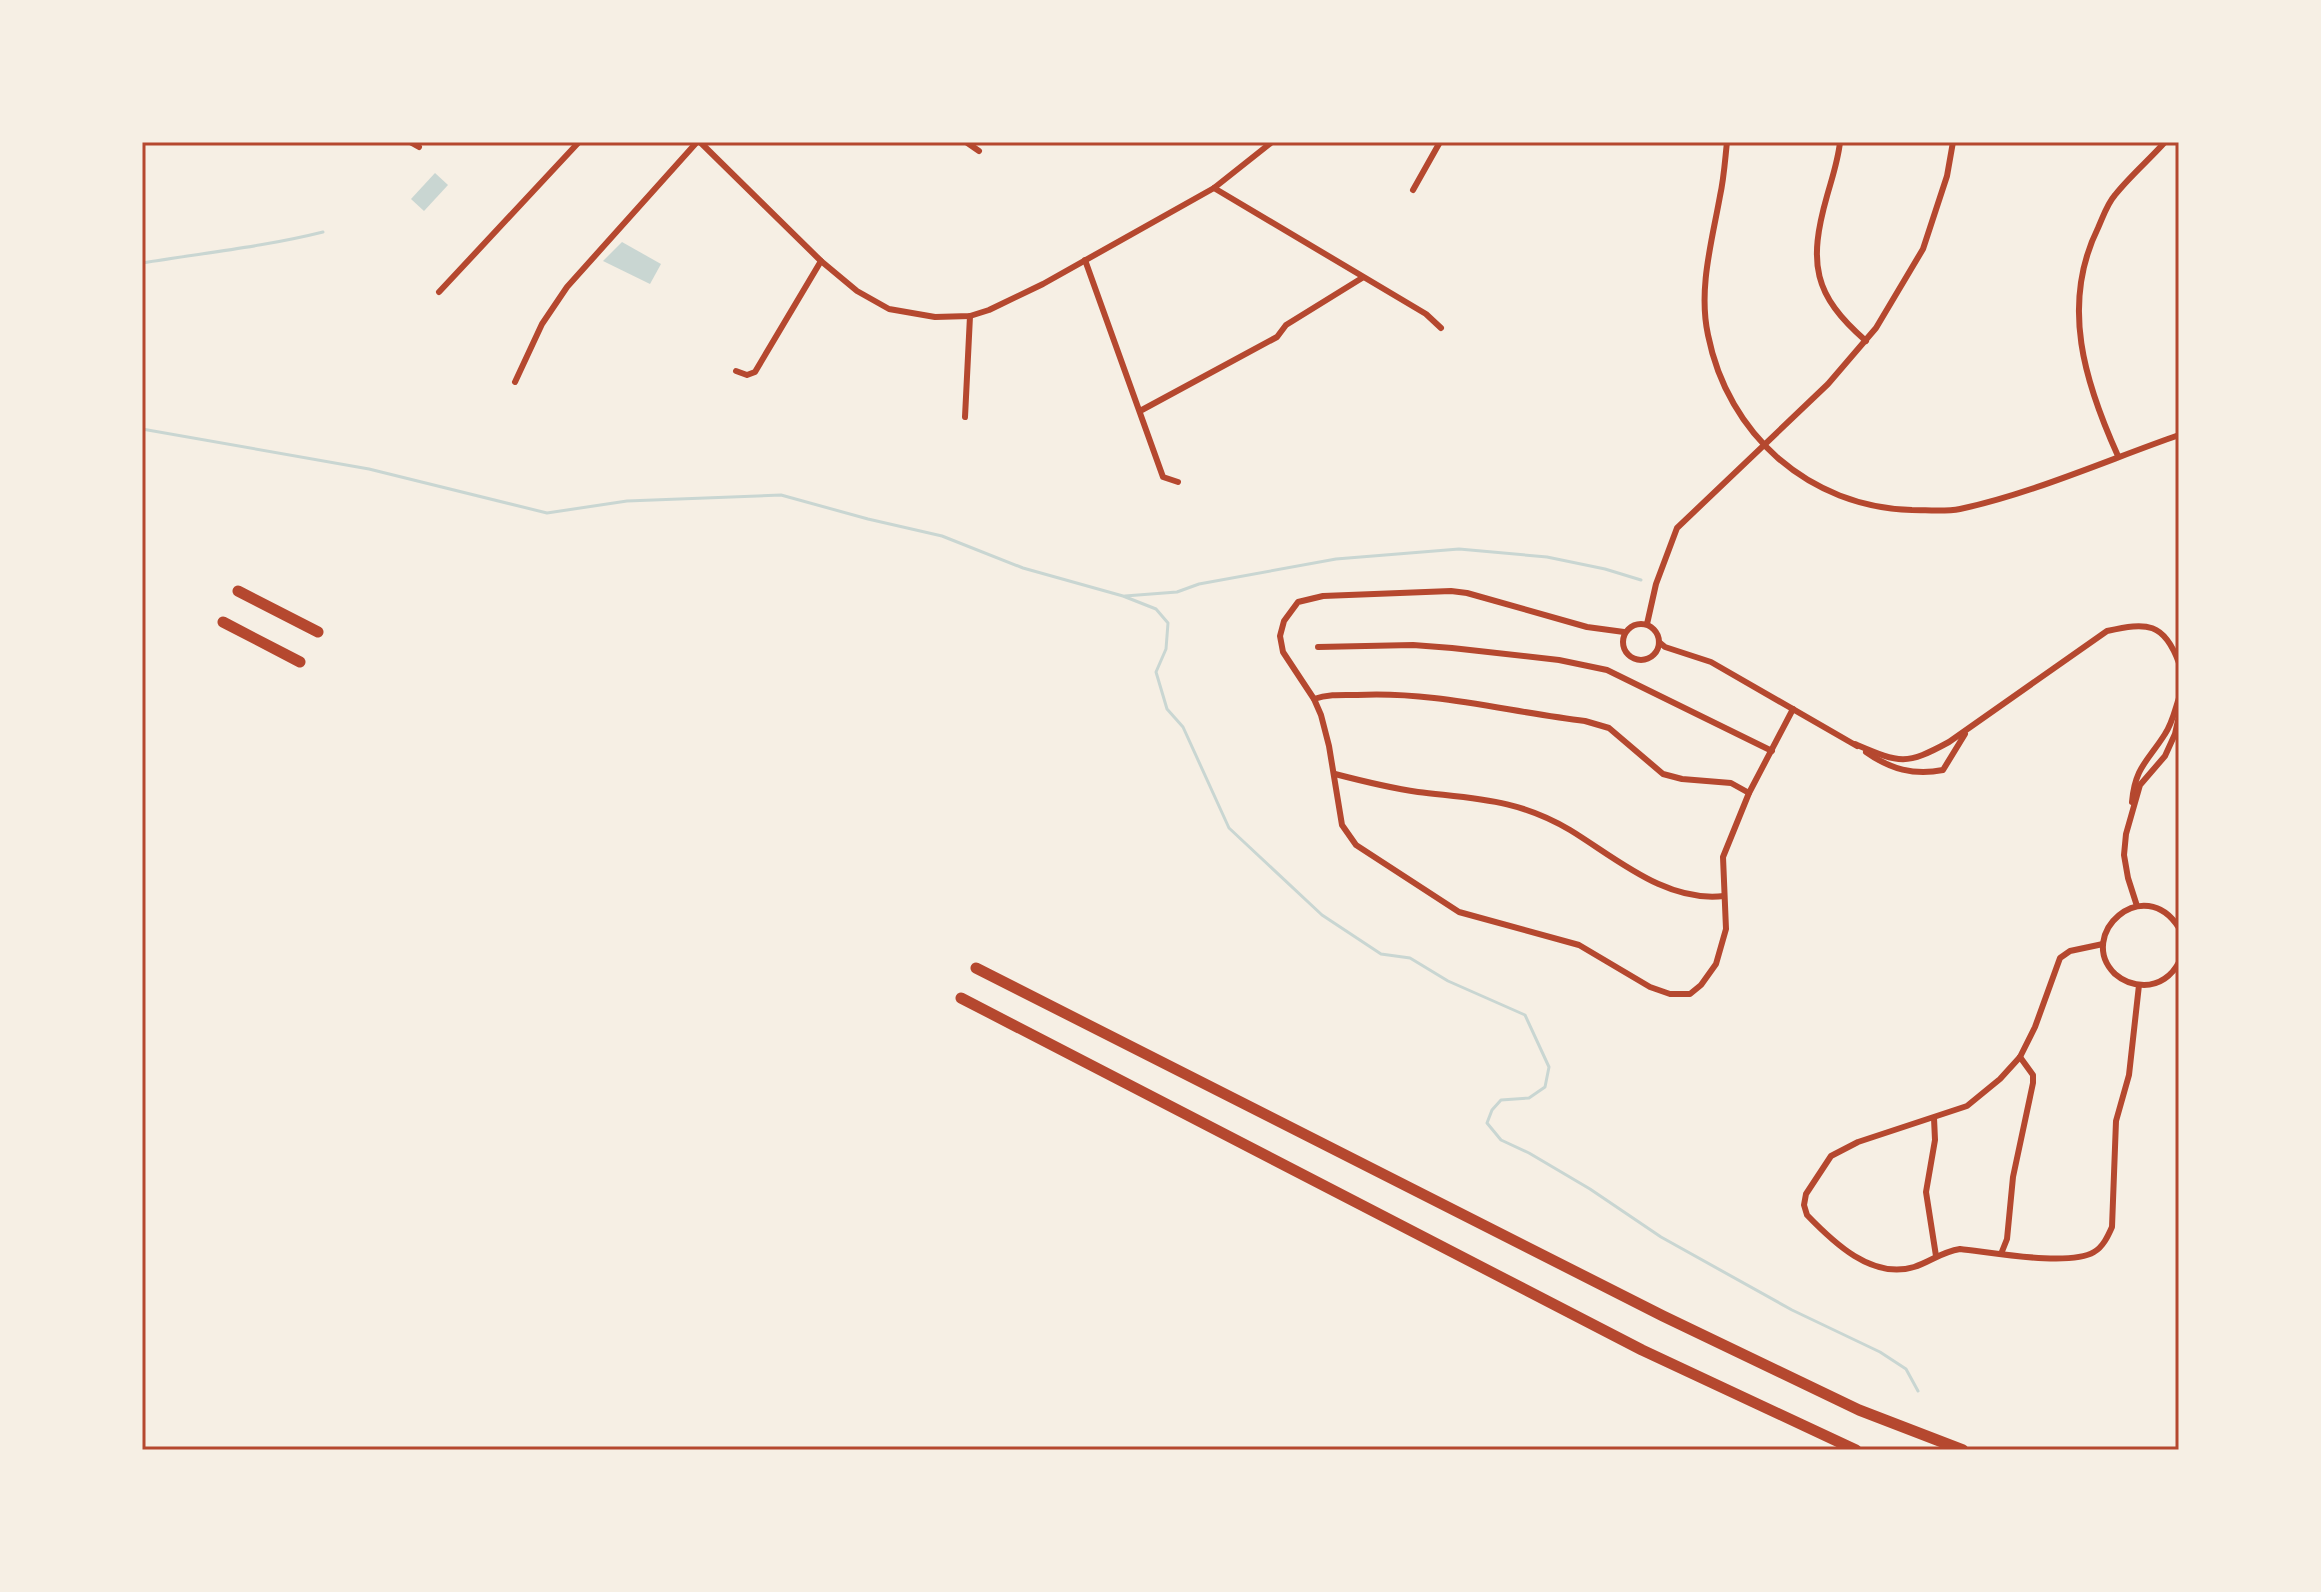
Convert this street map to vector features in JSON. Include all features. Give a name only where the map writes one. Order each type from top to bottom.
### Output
[{"type":"highway","points":[[238,591],[318,632]]},
{"type":"highway","points":[[223,622],[300,662]]},
{"type":"highway","points":[[976,968],[1663,1316],[1859,1410],[1963,1450]]},
{"type":"highway","points":[[961,998],[1642,1350],[1856,1450]]},
{"type":"street","points":[[410,142],[419,147]]},
{"type":"street","points":[[439,292],[579,142]]},
{"type":"street","points":[[515,382],[542,324],[567,287],[698,142],[821,261],[857,291],[889,309],[935,317],[970,316],[1012,299],[1214,188],[1272,142]]},
{"type":"street","points":[[966,142],[979,151]]},
{"type":"street","points":[[1413,190],[1440,142]]},
{"type":"street","points":[[1727,142],[1705,280],[1707,333],[1723,385],[1744,421],[1763,445],[1795,472],[1855,503],[1890,509],[1957,510],[2004,497],[2179,435]]},
{"type":"street","points":[[1840,142],[1818,235],[1816,260],[1821,287],[1834,309],[1866,341]]},
{"type":"street","points":[[1647,624],[1656,584],[1677,528],[1828,384],[1866,341],[1923,249],[1947,176],[1953,142]]},
{"type":"street","points":[[2118,456],[2096,407],[2081,349],[2079,299],[2089,247],[2113,197],[2165,142]]},
{"type":"street","points":[[1214,188],[1426,314],[1441,328]]},
{"type":"street","points":[[1085,260],[1163,477],[1178,482]]},
{"type":"street","points":[[736,371],[747,375],[755,372],[821,261]]},
{"type":"street","points":[[1140,411],[1277,337],[1286,325],[1362,278]]},
{"type":"street","points":[[965,417],[970,316]]},
{"type":"street","points":[[1624,632],[1587,627],[1451,591],[1323,596],[1298,602],[1284,621],[1280,636],[1283,652],[1321,715],[1335,774],[1342,825],[1356,845],[1459,912],[1579,945],[1650,987],[1670,994],[1690,994],[1701,985],[1716,964],[1726,929],[1723,857],[1749,793],[1793,709]]},
{"type":"street","points":[[1634,624],[1647,624],[1656,631],[1659,642],[1656,653],[1647,660],[1636,660],[1626,654],[1622,643],[1624,632],[1634,624]]},
{"type":"street","points":[[1855,744],[1888,758],[1908,761],[1949,742],[2107,631],[2135,624],[2154,629],[2170,640],[2179,663]]},
{"type":"street","points":[[1659,642],[1665,647],[1711,662],[1855,744],[1884,764],[1925,774],[1943,770],[1970,728]]},
{"type":"street","points":[[1318,647],[1439,647],[1559,660],[1607,670],[1772,751]]},
{"type":"street","points":[[1314,699],[1384,693],[1423,696],[1585,721],[1609,728],[1663,774],[1682,779],[1731,783],[1749,793]]},
{"type":"street","points":[[2137,906],[2124,855],[2133,782],[2142,764],[2168,731],[2179,698]]},
{"type":"street","points":[[2130,817],[2140,785],[2165,756],[2179,716]]},
{"type":"street","points":[[1335,774],[1395,788],[1490,799],[1530,810],[1650,879],[1707,898],[1724,896]]},
{"type":"street","points":[[2179,928],[2163,910],[2137,906],[2113,918],[2103,944],[2105,958],[2113,972],[2125,981],[2139,985],[2159,982],[2168,977],[2179,962]]},
{"type":"street","points":[[2103,944],[2070,951],[2060,958],[2035,1027],[2020,1057],[2000,1079],[1967,1106],[1858,1142],[1831,1156],[1812,1183],[1804,1205],[1807,1215],[1863,1262],[1900,1269],[1960,1249],[2079,1258],[2095,1252],[2106,1241],[2112,1227],[2116,1121],[2129,1075],[2139,985]]},
{"type":"street","points":[[2001,1254],[2007,1239],[2013,1177],[2033,1083],[2033,1075],[2020,1057]]},
{"type":"street","points":[[1934,1118],[1935,1140],[1926,1192],[1936,1256]]},
{"type":"shaded area","points":[[435,173],[448,185],[424,211],[411,199]]},
{"type":"shaded area","points":[[622,242],[661,264],[650,284],[603,261]]},
{"type":"waterway","points":[[142,263],[323,232]]},
{"type":"waterway","points":[[142,429],[369,469],[547,513],[627,501],[781,495],[942,536],[1023,568],[1123,596],[1156,609],[1168,623],[1166,649],[1156,672],[1167,709],[1183,727],[1229,828],[1322,915],[1381,954],[1410,958],[1448,981],[1525,1015],[1549,1067],[1545,1087],[1529,1098],[1501,1100],[1492,1110],[1487,1123],[1501,1140],[1590,1189],[1661,1237],[1792,1310],[1880,1352],[1906,1369],[1918,1391]]},
{"type":"waterway","points":[[1125,596],[1177,592],[1199,584],[1336,559],[1459,549],[1547,557],[1641,580]]}]
